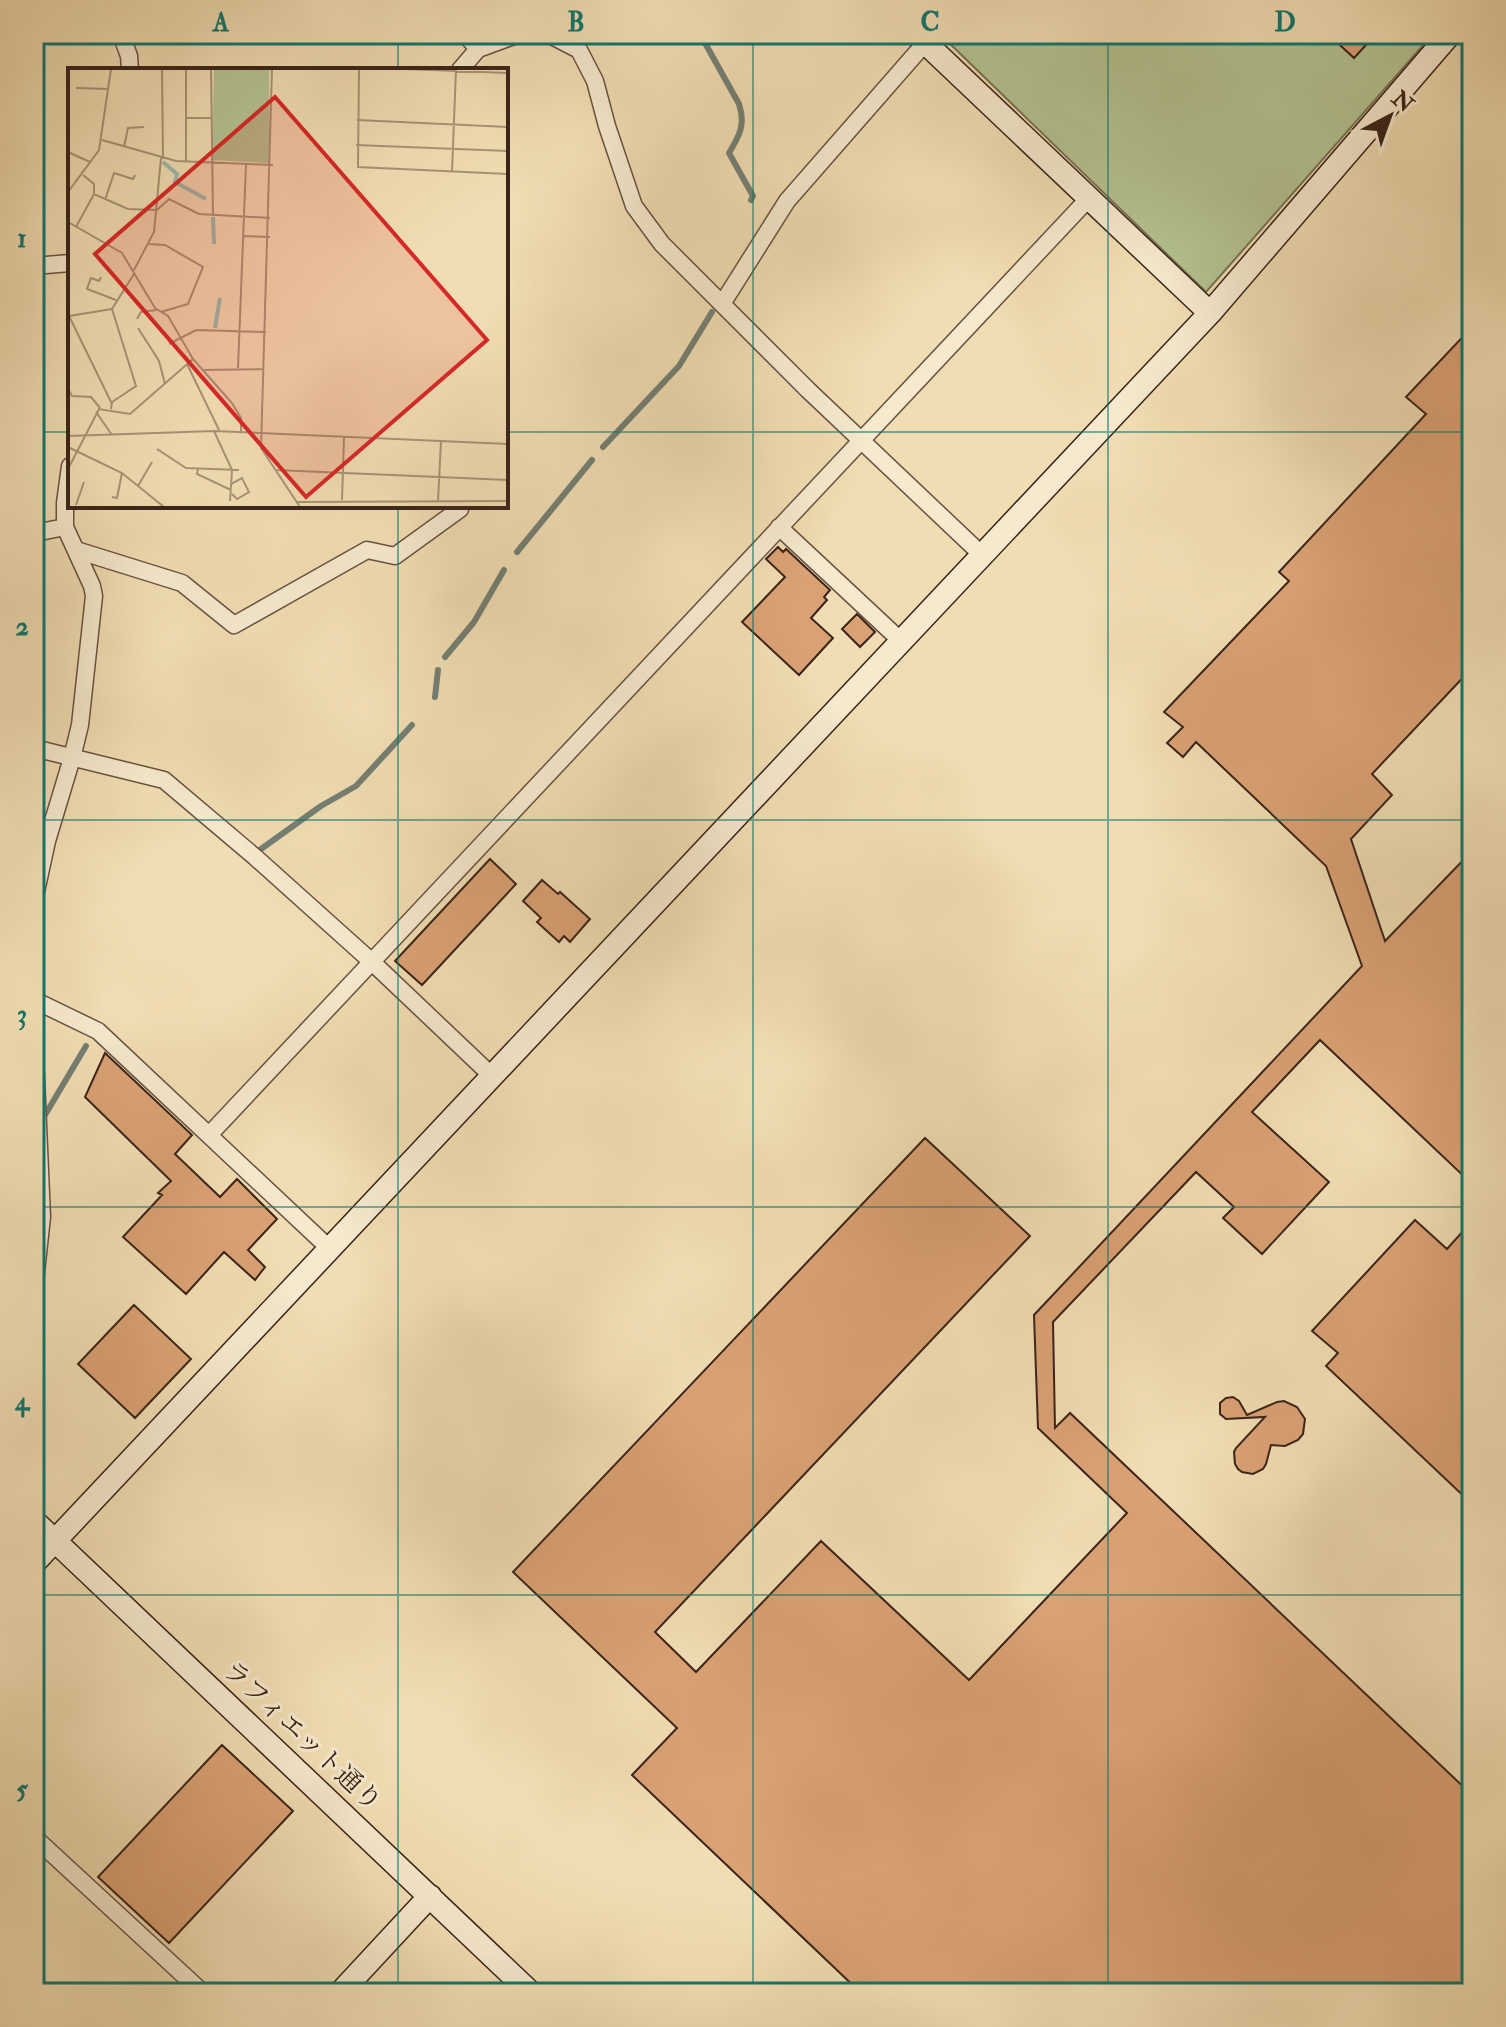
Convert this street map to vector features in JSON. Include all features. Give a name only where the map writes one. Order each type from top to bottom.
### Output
[{"type":"street","points":[[121,34],[130,68]]},
{"type":"street","points":[[465,34],[482,41],[519,34]]},
{"type":"street","points":[[548,34],[579,50],[595,81],[634,206],[662,244],[981,554]]},
{"type":"street","points":[[34,1563],[1210,313],[1450,34]]},
{"type":"street","points":[[722,304],[787,201],[925,37],[1210,313]]},
{"type":"street","points":[[462,68],[482,41]]},
{"type":"street","points":[[210,1134],[1089,198]]},
{"type":"street","points":[[34,266],[68,263]]},
{"type":"street","points":[[34,901],[47,841],[80,725],[94,596],[65,527],[68,481]]},
{"type":"street","points":[[76,550],[182,583],[234,625],[367,550],[395,556],[460,508]]},
{"type":"street","points":[[34,530],[40,532],[65,527]]},
{"type":"street","points":[[779,527],[900,640]]},
{"type":"street","points":[[34,748],[164,780],[372,962],[492,1076]]},
{"type":"street","points":[[34,1000],[98,1031],[330,1249]]},
{"type":"street","points":[[34,1032],[42,1217],[34,1291]]},
{"type":"street","name":"ラフィエット通り","points":[[34,1521],[531,1993]]},
{"type":"street","points":[[34,1837],[203,1993]]},
{"type":"street","points":[[340,1993],[430,1896]]},
{"type":"green space","points":[[948,34],[1433,34],[1206,292],[944,38]]},
{"type":"building","points":[[1328,34],[1376,34],[1354,58]]},
{"type":"building","points":[[1472,327],[1472,668],[1372,774],[1392,795],[1351,839],[1385,941],[1472,851],[1472,1184],[1320,1040],[1252,1112],[1329,1182],[1262,1254],[1223,1218],[1234,1207],[1196,1172],[1053,1322],[1055,1428],[1070,1413],[1472,1795],[1472,1993],[861,1993],[632,1775],[677,1728],[513,1572],[925,1138],[1030,1236],[655,1632],[696,1672],[821,1541],[969,1680],[1127,1513],[1038,1428],[1034,1315],[1362,966],[1326,866],[1196,742],[1183,757],[1167,743],[1183,727],[1164,712],[1289,581],[1279,572],[1426,414],[1406,397]]},
{"type":"building","points":[[778,547],[783,552],[786,549],[830,590],[824,597],[827,600],[811,618],[833,638],[799,675],[742,622],[785,577],[766,559]]},
{"type":"building","points":[[857,614],[875,632],[860,647],[842,629]]},
{"type":"building","points":[[490,859],[516,884],[422,985],[395,961]]},
{"type":"building","points":[[542,880],[590,919],[570,942],[564,936],[559,942],[537,922],[541,918],[523,901]]},
{"type":"building","points":[[105,1053],[192,1135],[175,1154],[220,1197],[237,1179],[277,1219],[248,1250],[265,1267],[255,1280],[224,1252],[186,1294],[123,1237],[171,1181],[85,1097]]},
{"type":"building","points":[[1415,1220],[1447,1249],[1472,1221],[1472,1256],[1464,1264],[1472,1272],[1472,1504],[1326,1366],[1338,1353],[1312,1331]]},
{"type":"building","points":[[134,1305],[191,1359],[135,1418],[78,1364]]},
{"type":"building","points":[[1233,1397],[1247,1415],[1284,1401],[1297,1407],[1305,1419],[1303,1434],[1298,1440],[1285,1446],[1271,1445],[1263,1469],[1253,1474],[1238,1469],[1234,1452],[1265,1417],[1226,1419],[1220,1414],[1220,1403]]},
{"type":"building","points":[[222,1745],[293,1811],[169,1943],[98,1877]]},
{"type":"waterway","points":[[700,34],[739,104],[742,124],[729,153],[753,196],[751,200]]},
{"type":"waterway","points":[[603,447],[679,366],[712,312]]},
{"type":"waterway","points":[[517,552],[592,460]]},
{"type":"waterway","points":[[445,657],[474,622],[504,570]]},
{"type":"waterway","points":[[435,697],[438,670]]},
{"type":"waterway","points":[[261,849],[321,806],[356,786],[412,725]]},
{"type":"waterway","points":[[45,1115],[86,1046]]}]
